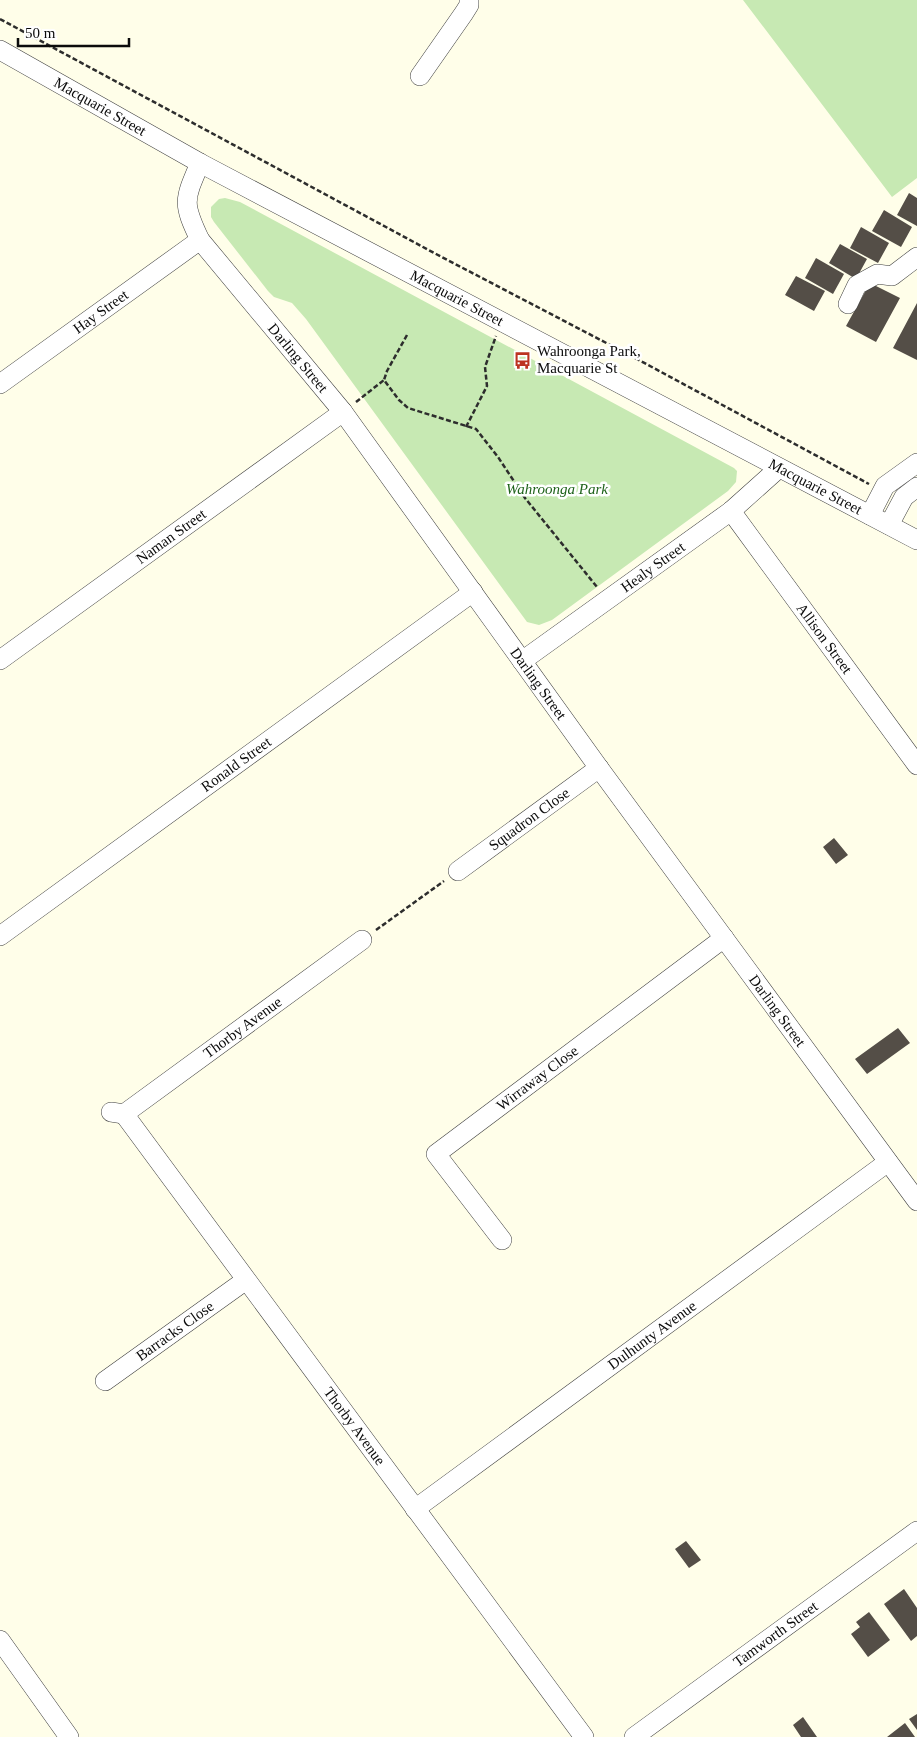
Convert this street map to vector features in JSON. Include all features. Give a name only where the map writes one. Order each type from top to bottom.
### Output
[{"type":"street","points":[[420,76],[464,14],[470,0]]},
{"type":"street","name":"Macquarie Street","points":[[0,50],[200,163],[917,540]]},
{"type":"street","name":"Darling Street","points":[[200,163],[186,202],[189,217],[200,240],[343,412],[599,768],[917,1201]]},
{"type":"street","name":"Hay Street","points":[[0,384],[200,240]]},
{"type":"street","points":[[848,304],[857,285],[877,274],[892,276],[917,257]]},
{"type":"street","name":"Naman Street","points":[[0,660],[343,412]]},
{"type":"street","points":[[870,515],[885,486],[917,463]]},
{"type":"street","name":"Healy Street","points":[[522,661],[731,511],[780,468]]},
{"type":"street","points":[[889,525],[904,497],[917,487]]},
{"type":"street","name":"Allison Street","points":[[731,511],[917,765]]},
{"type":"street","name":"Ronald Street","points":[[0,936],[473,592]]},
{"type":"street","name":"Squadron Close","points":[[458,871],[599,768]]},
{"type":"street","name":"Wirraway Close","points":[[502,1240],[436,1154],[724,938]]},
{"type":"street","name":"Thorby Avenue","points":[[362,940],[118,1113],[246,1280],[584,1737]]},
{"type":"street","name":"Dulhunty Avenue","points":[[415,1509],[888,1162]]},
{"type":"street","name":"Barracks Close","points":[[105,1381],[246,1280]]},
{"type":"street","name":"Tamworth Street","points":[[634,1737],[917,1531]]},
{"type":"street","points":[[0,1640],[69,1737]]},
{"type":"path","points":[[0,19],[428,250],[628,354],[882,491]]},
{"type":"path","points":[[466,427],[487,386],[485,367],[501,322]]},
{"type":"path","points":[[343,412],[384,380],[406,335]]},
{"type":"path","points":[[384,380],[399,400],[408,408],[476,429],[498,457],[525,498],[608,599]]},
{"type":"path","points":[[362,940],[458,871]]},
{"type":"green space","points":[[743,0],[917,0],[917,178],[892,197]]},
{"type":"green space","name":"Wahroonga Park","points":[[225,198],[240,202],[734,468],[737,471],[736,482],[728,491],[552,620],[539,625],[527,622],[306,319],[292,303],[274,297],[268,291],[214,222],[211,217],[211,207],[219,199]]},
{"type":"building","points":[[909,193],[917,198],[917,226],[897,215]]},
{"type":"building","points":[[884,210],[912,227],[901,247],[872,231]]},
{"type":"building","points":[[861,227],[889,243],[878,263],[850,248]]},
{"type":"building","points":[[840,244],[867,259],[856,279],[829,263]]},
{"type":"building","points":[[816,258],[844,274],[833,294],[805,278]]},
{"type":"building","points":[[796,276],[825,291],[814,311],[785,295]]},
{"type":"building","points":[[870,283],[900,298],[876,342],[846,326]]},
{"type":"building","points":[[917,303],[917,360],[893,348]]},
{"type":"building","points":[[834,838],[848,855],[836,864],[823,847]]},
{"type":"building","points":[[898,1028],[910,1043],[867,1074],[855,1059]]},
{"type":"building","points":[[686,1541],[701,1560],[689,1568],[675,1549]]},
{"type":"building","points":[[904,1589],[917,1608],[917,1636],[911,1641],[884,1604]]},
{"type":"building","points":[[869,1612],[890,1640],[868,1657],[851,1634],[860,1627],[856,1622]]},
{"type":"building","points":[[917,1714],[917,1730],[909,1719]]},
{"type":"building","points":[[803,1717],[817,1737],[801,1737],[793,1725]]},
{"type":"building","points":[[905,1723],[915,1737],[887,1737]]},
{"type":"place","name":"Wahroonga Park, Macquarie St","points":[[523,360]]}]
